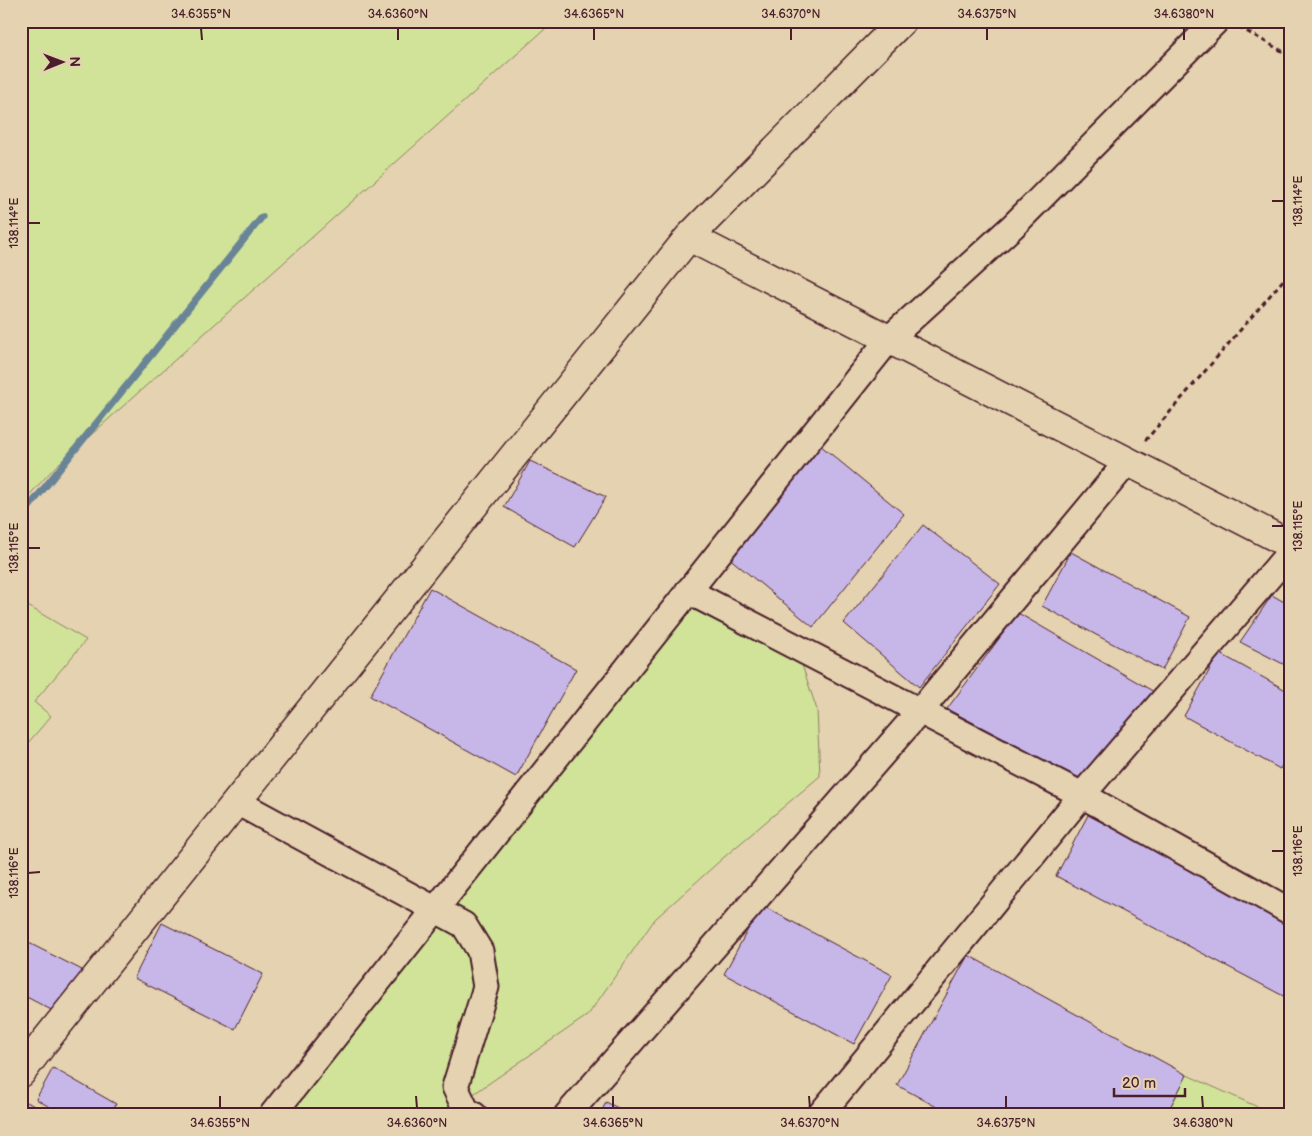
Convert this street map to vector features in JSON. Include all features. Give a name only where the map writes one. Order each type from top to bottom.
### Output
[{"type":"street","points":[[21,1073],[689,237],[902,21]]},
{"type":"street","points":[[272,1115],[888,339],[1013,226],[1227,23]]},
{"type":"street","points":[[689,237],[1291,545]]},
{"type":"street","points":[[567,1115],[920,711],[1128,462]]},
{"type":"street","points":[[820,1115],[1082,795],[1291,551]]},
{"type":"street","points":[[688,591],[1082,795],[1291,912]]},
{"type":"street","points":[[237,802],[464,926],[480,951],[486,987],[455,1087],[466,1110],[474,1115]]},
{"type":"path","points":[[1227,23],[1291,56]]},
{"type":"path","points":[[1128,462],[1291,271]]},
{"type":"green space","points":[[21,21],[554,21],[55,467],[21,504]]},
{"type":"green space","points":[[695,601],[796,647],[817,710],[820,776],[723,858],[655,919],[588,1015],[443,1115],[272,1115]]},
{"type":"green space","points":[[21,602],[86,640],[34,702],[51,716],[21,751]]},
{"type":"green space","points":[[1187,1075],[1273,1114],[1166,1115]]},
{"type":"building","points":[[820,445],[904,514],[813,627],[728,557]]},
{"type":"building","points":[[530,461],[606,497],[575,547],[504,507]]},
{"type":"building","points":[[923,525],[1000,584],[919,687],[844,623]]},
{"type":"building","points":[[1071,552],[1190,617],[1162,670],[1042,606]]},
{"type":"building","points":[[430,588],[576,669],[516,777],[370,696]]},
{"type":"building","points":[[1272,595],[1291,606],[1291,668],[1240,642]]},
{"type":"building","points":[[1018,613],[1156,693],[1084,781],[947,709]]},
{"type":"building","points":[[1219,653],[1291,693],[1291,749],[1280,769],[1184,716]]},
{"type":"building","points":[[1088,815],[1291,922],[1291,1000],[1056,876]]},
{"type":"building","points":[[761,905],[892,975],[854,1044],[724,974]]},
{"type":"building","points":[[162,923],[263,974],[235,1029],[134,978]]},
{"type":"building","points":[[21,939],[82,970],[57,1013],[21,994]]},
{"type":"building","points":[[968,955],[1187,1075],[1166,1115],[951,1115],[897,1085]]},
{"type":"building","points":[[53,1068],[116,1104],[110,1115],[63,1115],[36,1099]]},
{"type":"building","points":[[27,1102],[50,1115],[21,1115],[21,1111]]},
{"type":"building","points":[[606,1102],[632,1115],[600,1115]]},
{"type":"waterway","points":[[21,517],[262,217]]}]
